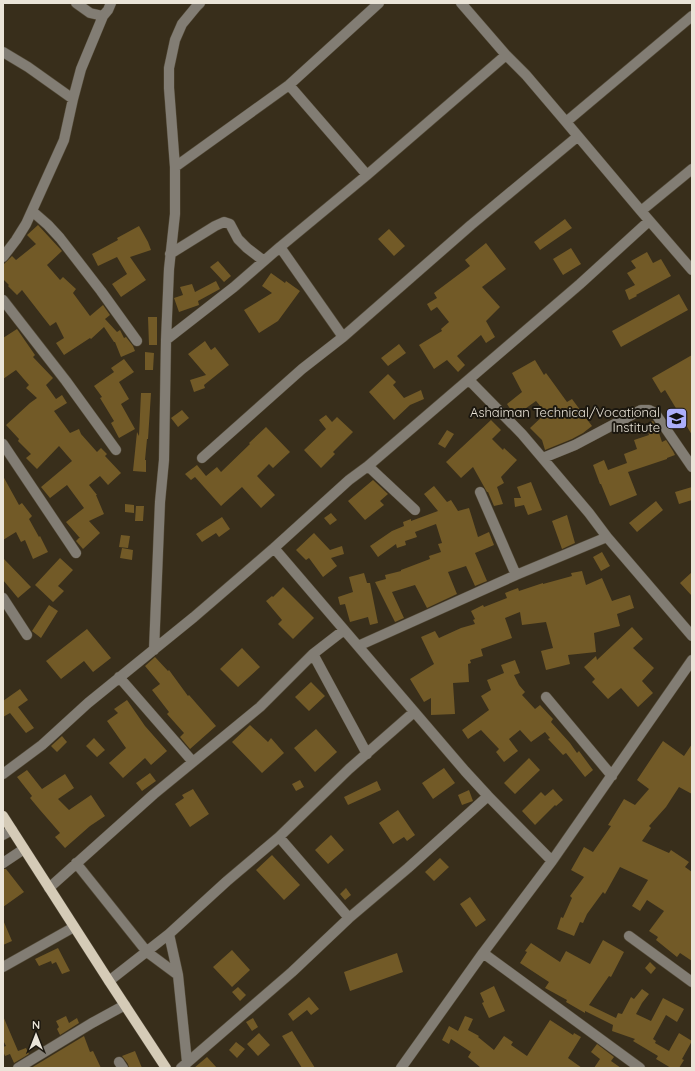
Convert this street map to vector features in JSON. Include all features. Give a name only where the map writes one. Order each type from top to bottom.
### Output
[{"type":"main road","points":[[3,816],[7,833],[24,849],[166,1068]]},
{"type":"street","points":[[76,3],[90,13],[103,16]]},
{"type":"street","points":[[3,257],[16,240],[32,212],[64,140],[81,69],[103,16],[111,3]]},
{"type":"street","points":[[154,650],[160,502],[164,454],[169,269],[176,214],[175,167],[169,88],[169,68],[175,40],[182,24],[200,3]]},
{"type":"street","points":[[175,167],[289,85],[379,3]]},
{"type":"street","points":[[461,3],[506,55],[526,75],[577,137],[692,270]]},
{"type":"street","points":[[566,122],[692,16]]},
{"type":"street","points":[[3,52],[28,67],[73,99]]},
{"type":"street","points":[[166,340],[234,287],[506,55]]},
{"type":"street","points":[[289,85],[367,175]]},
{"type":"street","points":[[202,458],[302,369],[343,337],[471,225],[577,137]]},
{"type":"street","points":[[641,211],[692,169]]},
{"type":"street","points":[[32,212],[48,225],[60,238],[137,341]]},
{"type":"street","points":[[3,774],[42,745],[88,703],[194,617],[274,548],[349,480],[368,466],[580,284],[649,221]]},
{"type":"street","points":[[170,254],[224,222],[230,224],[238,239],[264,261]]},
{"type":"street","points":[[280,247],[343,337]]},
{"type":"street","points":[[3,300],[12,309],[116,450]]},
{"type":"street","points":[[469,380],[522,434],[543,458],[589,513],[607,538],[692,636]]},
{"type":"street","points":[[543,458],[575,445],[641,410],[649,410],[656,413],[692,467]]},
{"type":"street","points":[[3,444],[76,553]]},
{"type":"street","points":[[368,466],[415,510]]},
{"type":"street","points":[[480,492],[516,575]]},
{"type":"street","points":[[358,646],[516,575],[607,538]]},
{"type":"street","points":[[274,548],[465,771],[552,861]]},
{"type":"street","points":[[3,598],[27,635]]},
{"type":"street","points":[[49,888],[154,794],[260,707],[314,654],[344,630]]},
{"type":"street","points":[[314,654],[366,754]]},
{"type":"street","points":[[401,1068],[483,953],[552,861],[692,660]]},
{"type":"street","points":[[119,677],[193,762]]},
{"type":"street","points":[[546,697],[612,776]]},
{"type":"street","points":[[109,981],[169,934],[227,881],[279,838],[349,769],[414,712]]},
{"type":"street","points":[[184,1065],[292,972],[349,918],[408,868],[488,796]]},
{"type":"street","points":[[279,838],[349,918]]},
{"type":"street","points":[[3,863],[24,849]]},
{"type":"street","points":[[76,863],[147,952],[178,975]]},
{"type":"street","points":[[3,967],[74,927]]},
{"type":"street","points":[[169,934],[178,975],[184,1065]]},
{"type":"street","points":[[629,936],[692,982]]},
{"type":"street","points":[[483,953],[640,1068]]},
{"type":"street","points":[[18,1068],[125,1005]]},
{"type":"building","points":[[565,219],[572,228],[540,250],[534,242]]},
{"type":"building","points":[[38,225],[62,251],[47,265],[60,280],[63,277],[76,289],[73,293],[90,316],[103,305],[110,315],[105,319],[117,332],[120,330],[124,338],[126,337],[135,351],[121,357],[115,342],[104,327],[91,339],[90,338],[64,355],[56,343],[64,338],[56,322],[50,326],[22,290],[17,295],[8,286],[9,285],[3,279],[3,265],[12,256],[16,260],[36,244],[27,235]]},
{"type":"building","points":[[139,226],[151,250],[130,257],[146,280],[121,297],[112,284],[127,274],[117,257],[98,266],[92,254],[118,240],[117,238]]},
{"type":"building","points":[[389,229],[405,246],[394,256],[378,239]]},
{"type":"building","points":[[486,243],[506,269],[482,287],[500,307],[486,321],[495,337],[486,343],[481,335],[457,356],[465,365],[458,372],[447,360],[434,369],[419,345],[442,331],[441,329],[449,322],[437,307],[431,311],[427,304],[437,298],[434,293],[470,266],[465,260]]},
{"type":"building","points":[[571,248],[581,264],[563,275],[553,259]]},
{"type":"building","points":[[647,252],[653,263],[661,259],[671,276],[629,300],[625,290],[635,285],[627,273],[636,268],[631,261]]},
{"type":"building","points":[[218,261],[231,276],[224,282],[210,267]]},
{"type":"building","points":[[271,273],[300,291],[278,321],[259,333],[244,310],[272,293],[262,286]]},
{"type":"building","points":[[216,281],[220,289],[198,301],[199,305],[179,312],[174,298],[183,295],[180,287],[192,284],[195,292]]},
{"type":"building","points":[[679,294],[688,310],[621,347],[612,331]]},
{"type":"building","points":[[148,317],[157,317],[157,345],[149,345]]},
{"type":"building","points":[[17,329],[35,355],[33,357],[53,378],[46,385],[56,399],[62,395],[67,403],[54,411],[70,433],[79,429],[81,434],[97,452],[101,448],[107,454],[105,456],[121,473],[108,485],[100,476],[89,485],[97,495],[104,514],[89,521],[100,533],[83,549],[76,541],[80,537],[66,522],[84,508],[67,485],[50,498],[41,487],[72,461],[59,446],[37,469],[26,458],[31,454],[18,441],[19,439],[6,425],[37,398],[26,388],[29,385],[16,370],[3,379],[3,338]]},
{"type":"building","points":[[205,341],[211,350],[215,347],[229,365],[204,385],[205,388],[194,392],[190,380],[206,375],[188,354]]},
{"type":"building","points":[[399,344],[406,353],[388,366],[381,358]]},
{"type":"building","points":[[145,352],[154,353],[153,370],[145,370]]},
{"type":"building","points":[[692,355],[692,435],[665,390],[661,393],[652,378]]},
{"type":"building","points":[[124,359],[134,372],[119,382],[129,399],[121,404],[135,429],[119,438],[111,423],[114,421],[100,398],[102,397],[94,386],[114,372],[111,368]]},
{"type":"building","points":[[535,360],[544,375],[546,373],[567,402],[572,399],[592,426],[572,439],[545,450],[542,440],[530,428],[546,413],[536,401],[515,416],[507,404],[522,392],[512,373]]},
{"type":"building","points":[[388,374],[396,382],[393,385],[404,398],[421,390],[424,399],[410,405],[394,420],[369,392]]},
{"type":"building","points":[[141,393],[151,393],[145,460],[146,472],[133,471],[137,432],[139,436]]},
{"type":"building","points":[[182,410],[189,418],[178,427],[171,418]]},
{"type":"building","points":[[326,415],[332,422],[337,417],[353,432],[333,452],[335,454],[321,468],[304,450],[326,429],[319,420]]},
{"type":"building","points":[[491,420],[501,430],[492,439],[503,450],[504,448],[517,460],[501,477],[504,483],[497,487],[503,504],[494,506],[488,492],[473,467],[461,478],[446,462]]},
{"type":"building","points":[[653,421],[662,442],[666,440],[675,455],[628,472],[637,495],[610,506],[593,465],[604,460],[608,470],[627,463],[624,454],[637,449],[634,440],[649,435],[646,424]]},
{"type":"building","points":[[266,427],[290,452],[273,468],[269,464],[257,476],[275,495],[261,508],[242,487],[221,506],[195,477],[191,480],[185,474],[197,465],[206,476],[217,467],[221,472]]},
{"type":"building","points":[[447,430],[454,434],[445,448],[438,444]]},
{"type":"building","points":[[3,476],[19,505],[22,503],[32,516],[29,519],[48,552],[33,559],[25,540],[21,542],[16,532],[3,540]]},
{"type":"building","points":[[373,480],[388,494],[380,501],[384,505],[365,520],[348,501]]},
{"type":"building","points":[[531,482],[542,510],[528,515],[524,505],[515,507],[514,498],[521,498],[517,487]]},
{"type":"building","points":[[434,486],[447,502],[451,500],[458,511],[469,508],[478,537],[489,532],[494,545],[475,553],[487,581],[475,586],[466,566],[448,572],[457,594],[427,608],[415,585],[392,592],[404,618],[395,622],[375,582],[386,579],[385,575],[401,571],[430,559],[429,556],[441,552],[438,544],[442,543],[436,524],[415,532],[417,537],[405,541],[406,545],[397,548],[396,544],[378,557],[370,546],[392,531],[404,526],[403,522],[411,519],[411,521],[438,511],[424,494]]},
{"type":"building","points":[[692,487],[692,500],[679,504],[675,492]]},
{"type":"building","points":[[656,501],[663,510],[637,532],[629,523]]},
{"type":"building","points":[[125,504],[134,505],[134,513],[125,512]]},
{"type":"building","points":[[136,506],[144,506],[143,521],[135,521]]},
{"type":"building","points":[[331,513],[337,520],[330,525],[324,518]]},
{"type":"building","points":[[567,515],[575,543],[562,549],[552,521]]},
{"type":"building","points":[[222,517],[230,529],[219,537],[216,533],[202,542],[196,534]]},
{"type":"building","points":[[314,533],[330,550],[342,546],[344,554],[331,558],[337,566],[323,577],[309,558],[306,560],[296,550]]},
{"type":"building","points":[[121,535],[130,536],[128,548],[119,547]]},
{"type":"building","points":[[122,548],[133,550],[132,560],[120,558]]},
{"type":"building","points":[[602,552],[610,566],[601,571],[593,557]]},
{"type":"building","points":[[3,558],[31,587],[18,598],[3,580]]},
{"type":"building","points":[[60,558],[73,570],[58,586],[64,591],[53,602],[35,585]]},
{"type":"building","points":[[582,571],[586,585],[602,578],[612,601],[630,595],[634,608],[617,614],[620,626],[594,633],[596,652],[568,655],[570,664],[546,670],[541,651],[553,648],[546,622],[522,625],[520,612],[505,618],[512,638],[481,649],[483,656],[470,660],[471,663],[468,664],[469,682],[453,683],[455,714],[431,715],[431,698],[424,702],[410,679],[434,664],[421,637],[435,631],[439,638],[461,628],[475,624],[473,620],[475,619],[471,611],[483,605],[484,607],[507,598],[505,593],[518,588],[519,591],[572,576],[571,573]]},
{"type":"building","points":[[692,572],[692,596],[680,583]]},
{"type":"building","points":[[364,573],[367,583],[370,583],[378,623],[370,625],[368,617],[350,622],[345,604],[340,605],[338,597],[353,592],[349,577]]},
{"type":"building","points":[[283,587],[314,618],[293,639],[278,624],[282,620],[266,601],[272,596],[273,597]]},
{"type":"building","points":[[49,605],[58,611],[41,638],[32,631]]},
{"type":"building","points":[[632,627],[643,639],[633,648],[654,668],[642,681],[653,693],[638,707],[621,688],[608,699],[592,682],[595,679],[584,667],[596,656],[597,660]]},
{"type":"building","points":[[87,629],[111,658],[93,672],[84,661],[61,679],[46,661]]},
{"type":"building","points":[[242,648],[260,667],[238,687],[220,669]]},
{"type":"building","points":[[155,657],[168,671],[169,670],[188,696],[189,695],[216,726],[190,749],[180,737],[184,733],[167,714],[169,712],[152,690],[160,684],[145,666]]},
{"type":"building","points":[[515,660],[520,673],[514,675],[519,685],[525,692],[522,695],[535,709],[540,705],[553,719],[551,722],[577,753],[579,751],[593,770],[585,777],[566,753],[563,755],[548,739],[550,738],[545,732],[531,742],[520,730],[509,739],[518,751],[504,762],[496,752],[499,749],[481,730],[468,739],[462,730],[489,710],[481,696],[491,690],[487,680],[504,673],[501,665]]},
{"type":"building","points":[[311,682],[325,696],[309,711],[295,697]]},
{"type":"building","points":[[20,689],[28,700],[18,707],[34,728],[26,733],[10,713],[3,717],[3,701]]},
{"type":"building","points":[[127,700],[145,726],[167,751],[151,765],[145,758],[123,778],[109,763],[126,748],[107,721],[118,713],[114,709]]},
{"type":"building","points":[[250,725],[268,742],[271,738],[284,753],[262,773],[232,742]]},
{"type":"building","points":[[316,729],[337,752],[315,772],[294,748]]},
{"type":"building","points":[[62,736],[67,742],[57,752],[51,746]]},
{"type":"building","points":[[94,738],[105,750],[97,757],[86,746]]},
{"type":"building","points":[[663,741],[684,756],[692,744],[692,794],[679,787],[666,807],[649,826],[651,828],[642,841],[669,853],[671,850],[689,862],[685,867],[692,872],[692,961],[680,953],[677,957],[656,940],[658,937],[649,931],[664,911],[647,900],[640,911],[632,906],[648,880],[620,867],[605,894],[603,892],[587,914],[583,923],[580,922],[574,936],[557,929],[561,917],[563,918],[572,898],[570,896],[584,877],[571,870],[584,847],[593,852],[611,826],[608,825],[624,799],[635,805],[649,789],[637,780]]},
{"type":"building","points":[[529,758],[540,770],[515,794],[504,783]]},
{"type":"building","points":[[444,768],[455,783],[433,799],[422,783]]},
{"type":"building","points":[[27,770],[42,789],[65,774],[74,788],[58,799],[69,810],[91,795],[105,816],[90,826],[65,848],[55,837],[60,833],[30,798],[32,796],[17,777]]},
{"type":"building","points":[[150,773],[156,781],[142,791],[136,783]]},
{"type":"building","points":[[300,780],[304,787],[296,791],[292,784]]},
{"type":"building","points":[[377,781],[381,790],[348,805],[344,797]]},
{"type":"building","points":[[193,789],[209,814],[190,827],[175,804],[184,798],[182,795]]},
{"type":"building","points":[[553,789],[563,800],[556,806],[555,805],[535,825],[522,811],[541,792],[545,796]]},
{"type":"building","points":[[469,790],[473,801],[462,805],[458,795]]},
{"type":"building","points":[[398,810],[415,835],[407,841],[404,837],[393,844],[379,823]]},
{"type":"building","points":[[331,835],[344,850],[328,864],[315,850]]},
{"type":"building","points":[[272,855],[300,885],[284,900],[256,870]]},
{"type":"building","points":[[440,858],[449,867],[434,881],[425,872]]},
{"type":"building","points":[[3,869],[6,869],[24,892],[3,907]]},
{"type":"building","points":[[346,888],[351,895],[345,900],[340,894]]},
{"type":"building","points":[[470,897],[486,920],[476,927],[460,904]]},
{"type":"building","points":[[3,920],[12,941],[3,945]]},
{"type":"building","points":[[603,940],[624,952],[611,977],[609,976],[589,1005],[616,1018],[618,1013],[622,1014],[631,997],[634,999],[642,989],[649,994],[636,1014],[651,1021],[663,998],[684,1009],[677,1022],[666,1015],[653,1039],[656,1041],[655,1043],[669,1051],[679,1033],[692,1041],[682,1059],[684,1060],[679,1068],[671,1068],[656,1059],[658,1056],[633,1041],[635,1039],[612,1031],[613,1025],[585,1011],[585,1013],[566,1002],[567,1000],[545,988],[549,982],[520,963],[527,952],[525,951],[531,943],[560,962],[566,951],[590,964]]},
{"type":"building","points":[[58,948],[70,971],[62,974],[56,962],[52,964],[51,961],[39,966],[35,959]]},
{"type":"building","points":[[232,950],[250,970],[232,987],[213,967]]},
{"type":"building","points":[[397,953],[403,972],[350,991],[344,972]]},
{"type":"building","points":[[650,962],[656,968],[651,974],[645,968]]},
{"type":"building","points":[[494,986],[505,1011],[489,1018],[482,1003],[484,1002],[480,993]]},
{"type":"building","points":[[238,987],[246,995],[240,1001],[232,992]]},
{"type":"building","points":[[309,997],[319,1009],[311,1015],[307,1010],[293,1021],[288,1014]]},
{"type":"building","points":[[3,1016],[18,1051],[26,1048],[29,1054],[14,1063],[10,1054],[5,1056],[3,1051],[3,1047],[6,1046],[3,1040]]},
{"type":"building","points":[[66,1016],[69,1023],[77,1018],[79,1023],[60,1035],[57,1029],[59,1027],[56,1021]]},
{"type":"building","points":[[465,1016],[473,1019],[468,1030],[479,1036],[478,1037],[494,1050],[504,1036],[513,1042],[511,1045],[527,1056],[550,1020],[573,1035],[574,1033],[581,1037],[568,1058],[582,1068],[481,1068],[468,1057],[471,1052],[451,1039],[449,1044],[442,1040],[449,1026],[458,1031]]},
{"type":"building","points":[[253,1018],[258,1027],[252,1031],[246,1022]]},
{"type":"building","points":[[292,1031],[315,1068],[302,1068],[282,1036]]},
{"type":"building","points":[[259,1033],[270,1045],[258,1056],[247,1044]]},
{"type":"building","points":[[84,1036],[90,1052],[93,1051],[101,1068],[31,1068]]},
{"type":"building","points":[[236,1042],[245,1049],[237,1058],[229,1050]]},
{"type":"building","points":[[597,1044],[614,1057],[611,1061],[621,1068],[594,1068],[600,1059],[591,1052]]},
{"type":"building","points":[[135,1051],[142,1068],[129,1068],[122,1056]]},
{"type":"building","points":[[207,1057],[217,1068],[194,1068]]},
{"type":"place","name":"Ashaiman Technical/Vocational Institute","points":[[676,419]]}]
